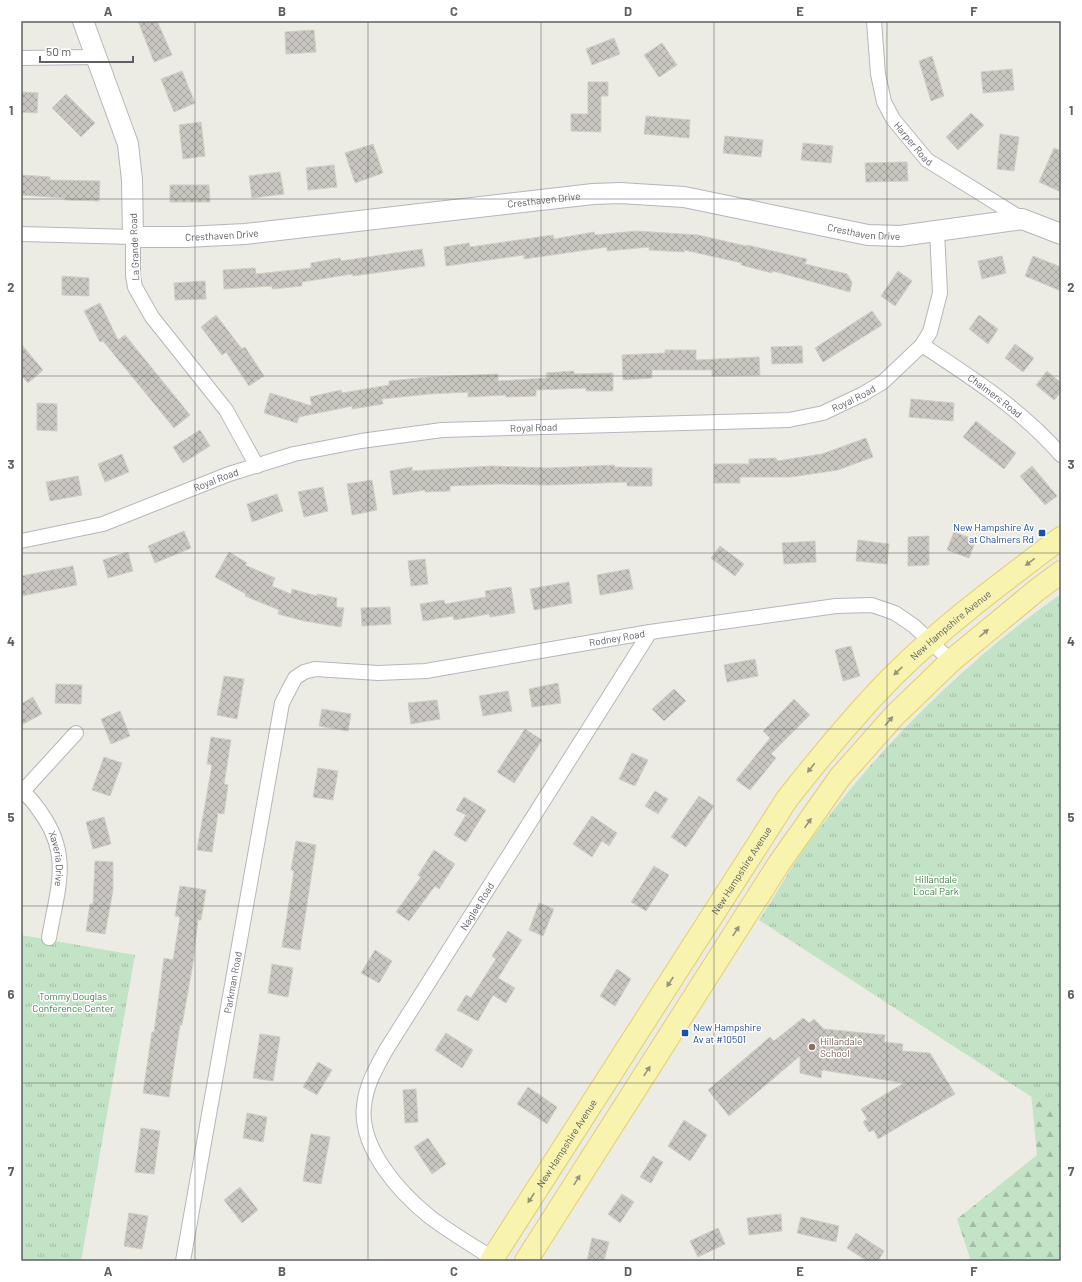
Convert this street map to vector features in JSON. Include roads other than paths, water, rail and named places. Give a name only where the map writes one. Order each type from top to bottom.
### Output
[{"type":"main road","name":"New Hampshire Avenue","points":[[494,1260],[787,799],[816,761],[894,674],[989,592],[1061,538]]},
{"type":"main road","points":[[526,1261],[778,865],[840,777],[894,716],[950,661],[1061,572]]},
{"type":"street","name":"La Grande Road","points":[[82,21],[128,144],[132,180],[133,276],[135,287],[152,317],[226,410],[257,466]]},
{"type":"street","name":"Harper Road","points":[[874,21],[878,74],[884,102],[893,119],[927,160],[1022,220]]},
{"type":"street","points":[[21,58],[96,57]]},
{"type":"street","name":"Cresthaven Drive","points":[[21,234],[186,237],[245,234],[593,194],[620,193],[684,197],[868,235],[900,236],[1022,220],[1061,234]]},
{"type":"street","name":"Royal Road","points":[[21,541],[103,524],[229,474],[294,454],[361,441],[442,430],[789,420],[823,413],[864,394],[883,382],[922,345],[930,332],[940,293],[937,231]]},
{"type":"street","name":"Chalmers Road","points":[[922,345],[972,378],[1044,435],[1061,455]]},
{"type":"street","name":"Rodney Road","points":[[282,703],[295,678],[304,672],[316,669],[378,673],[426,672],[650,632],[836,606],[872,605],[895,613],[914,626],[950,661]]},
{"type":"street","name":"Naglee Road","points":[[494,1260],[430,1217],[401,1189],[378,1162],[366,1131],[364,1107],[370,1081],[386,1050],[650,632]]},
{"type":"street","name":"Parkman Road","points":[[183,1261],[282,703]]},
{"type":"street","points":[[22,790],[76,734]]},
{"type":"street","name":"Xaveria Drive","points":[[22,790],[32,799],[52,828],[59,849],[60,872],[49,938]]},
{"type":"place","name":"New Hampshire Av at Chalmers Rd","points":[[1042,533]]},
{"type":"place","name":"New Hampshire Av at #10501","points":[[685,1033]]},
{"type":"place","name":"Hillandale School","points":[[812,1047]]},
{"type":"park label","name":"Hillandale Local Park","points":[[936,884]]},
{"type":"park label","name":"Tommy Douglas Conference Center","points":[[73,1002]]}]
